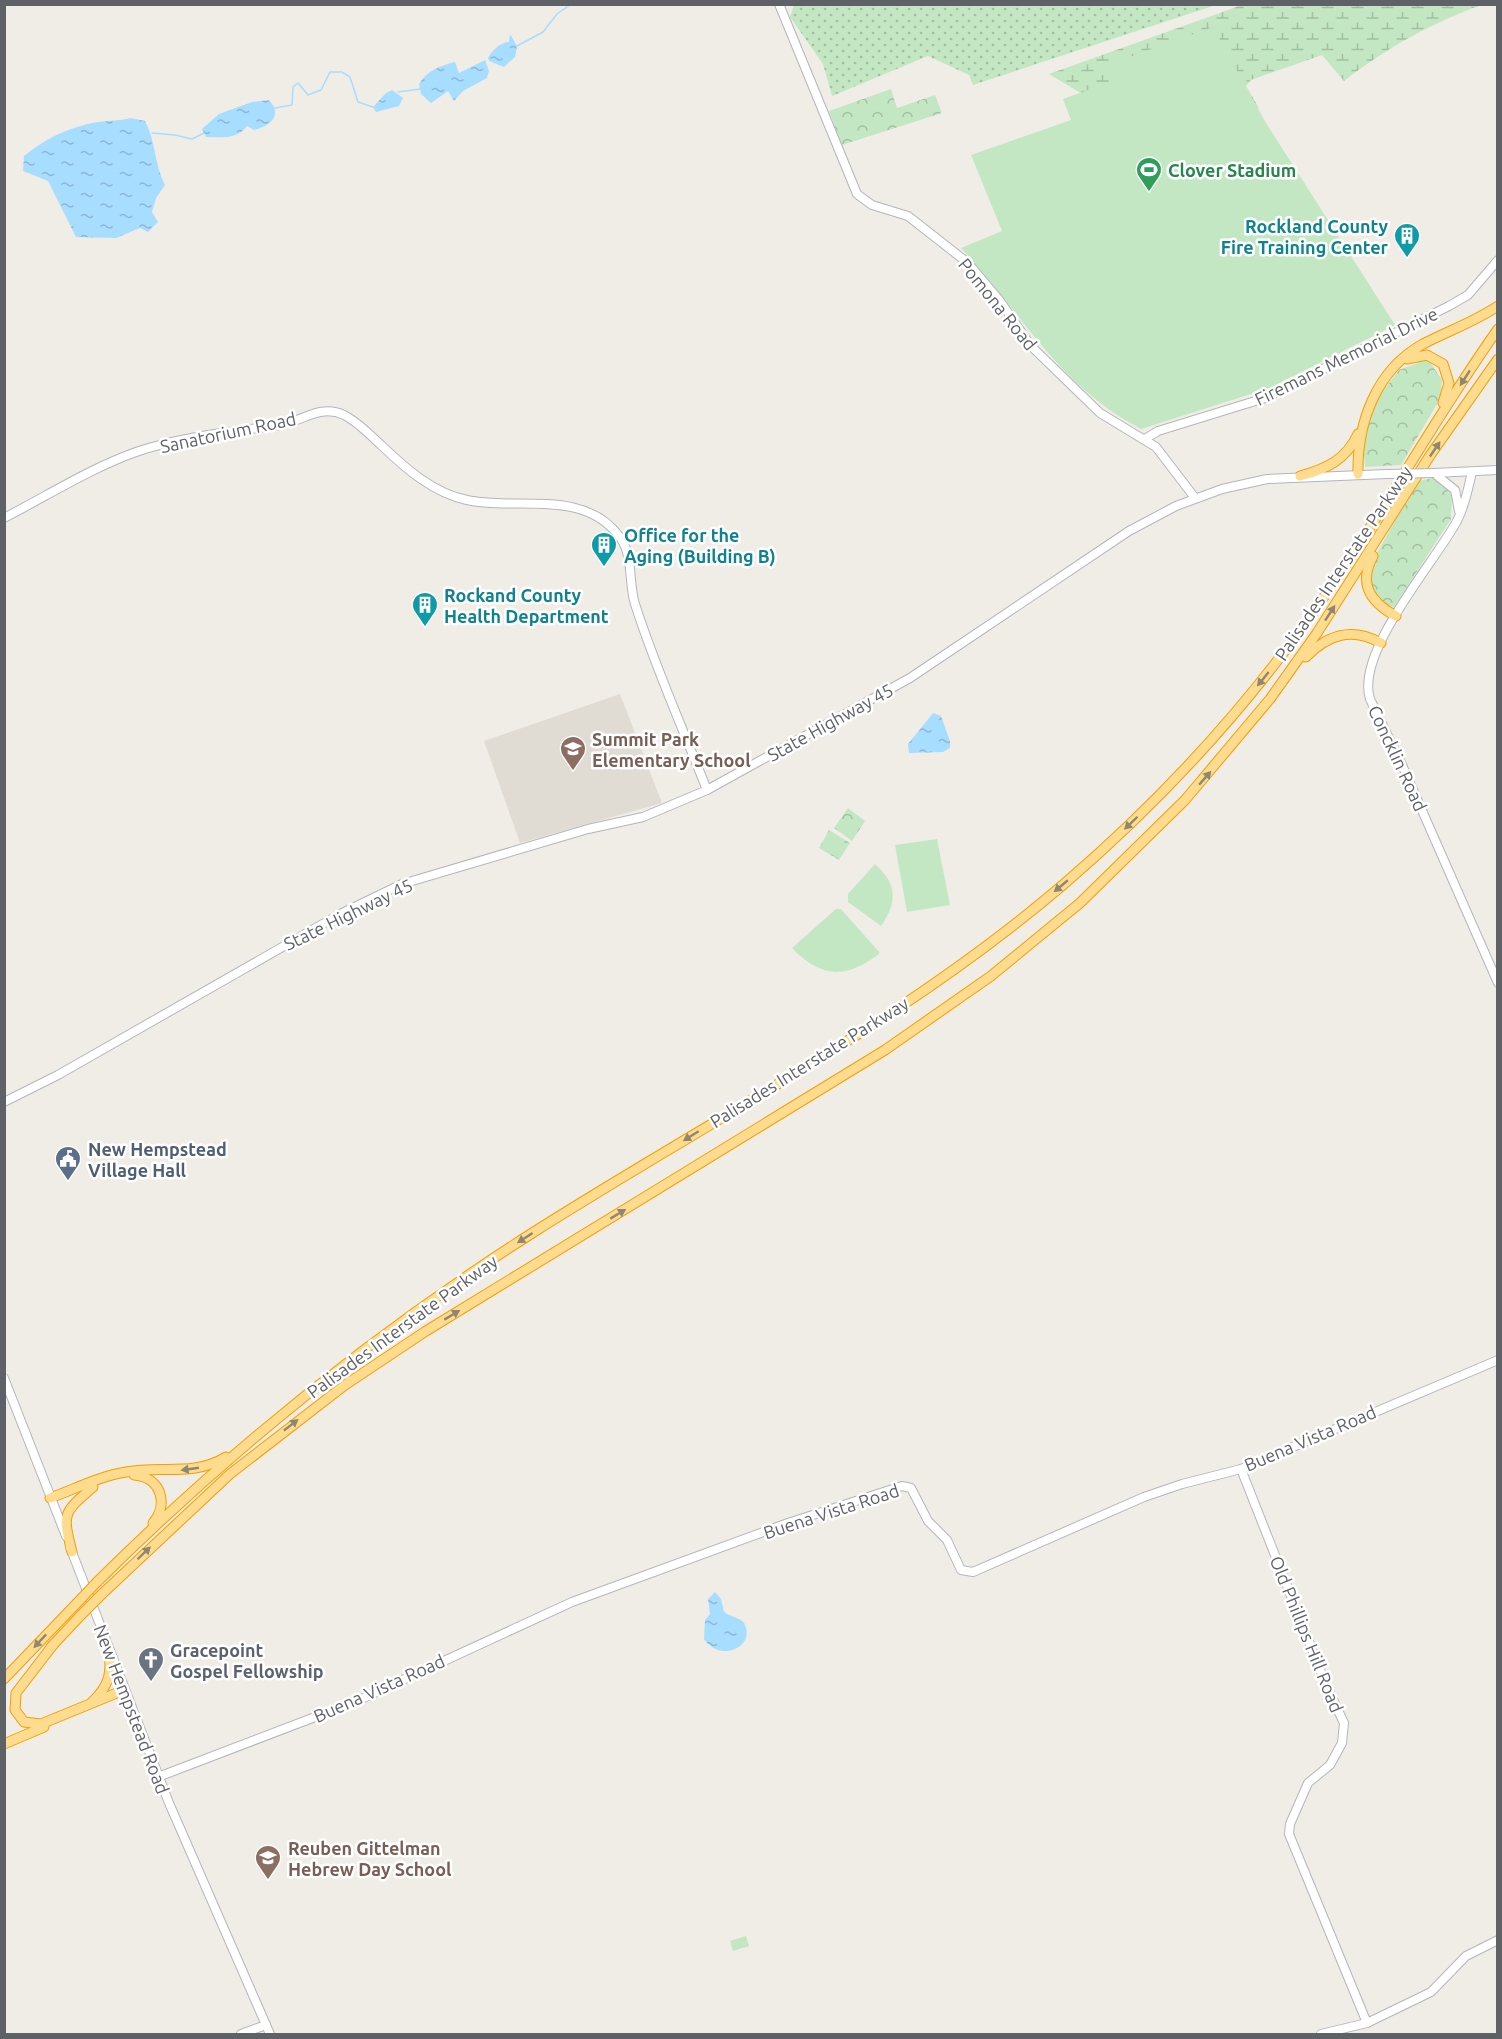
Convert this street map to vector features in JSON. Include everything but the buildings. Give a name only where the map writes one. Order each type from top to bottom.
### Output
[{"type":"highway","points":[[1300,476],[1328,467],[1343,456],[1355,440],[1377,390],[1393,370],[1419,347],[1497,306]]},
{"type":"highway","name":"Palisades Interstate Parkway","points":[[4,1679],[97,1582],[190,1494],[276,1420],[379,1339],[472,1273],[895,1010],[975,955],[1052,894],[1148,807],[1237,711],[1317,608],[1497,329]]},
{"type":"highway","points":[[1393,370],[1411,357],[1427,355],[1442,362],[1449,378],[1445,399],[1406,470]]},
{"type":"highway","name":"Palisades Interstate Parkway","points":[[4,1702],[53,1645],[102,1594],[230,1474],[299,1418],[426,1331],[871,1059],[992,976],[1056,924],[1128,858],[1197,788],[1260,712],[1317,633],[1396,509],[1497,359]]},
{"type":"highway","points":[[1358,474],[1359,442],[1365,415]]},
{"type":"highway","points":[[1396,509],[1369,563],[1365,578],[1367,590],[1373,600],[1396,616]]},
{"type":"highway","points":[[1260,712],[1309,654],[1326,641],[1354,633],[1381,643]]},
{"type":"highway","points":[[51,1500],[122,1472],[186,1470],[207,1466],[226,1457],[276,1420]]},
{"type":"highway","points":[[51,1500],[123,1476],[139,1475],[153,1482],[162,1498],[161,1509],[156,1520],[107,1573]]},
{"type":"highway","points":[[72,1552],[67,1516],[74,1502],[93,1487]]},
{"type":"highway","points":[[53,1645],[18,1691],[14,1700],[16,1713],[27,1723],[38,1725],[125,1692]]},
{"type":"highway","points":[[88,1705],[101,1693],[109,1679],[108,1650]]},
{"type":"highway","points":[[4,1744],[125,1692]]},
{"type":"street","name":"Pomona Road","points":[[779,4],[857,194],[872,205],[908,216],[960,256],[1000,301],[1030,346],[1065,381],[1109,419],[1145,439],[1165,457],[1195,498]]},
{"type":"street","name":"Firemans Memorial Drive","points":[[1145,439],[1161,429],[1268,397],[1441,310],[1468,295],[1497,260]]},
{"type":"street","name":"Sanatorium Road","points":[[4,518],[105,465],[136,452],[225,430],[280,425],[309,414],[334,412],[353,420],[410,470],[451,496],[481,503],[560,504],[601,520],[623,542],[637,609],[708,790]]},
{"type":"street","name":"State Highway 45","points":[[4,1102],[58,1075],[342,913],[402,884],[588,829],[643,817],[708,790],[910,678],[1135,528],[1195,498],[1249,482],[1300,476],[1497,470]]},
{"type":"street","name":"Concklin Road","points":[[1472,472],[1460,515],[1381,643],[1369,671],[1369,696],[1402,765],[1497,983]]},
{"type":"street","points":[[1434,473],[1455,490],[1460,515]]},
{"type":"street","name":"Buena Vista Road","points":[[158,1778],[357,1701],[564,1604],[788,1523],[902,1486],[911,1488],[928,1521],[947,1540],[961,1570],[973,1572],[1162,1489],[1241,1469],[1497,1360]]},
{"type":"street","name":"New Hempstead Road","points":[[4,1378],[158,1778],[270,2034]]},
{"type":"street","name":"Old Phillips Hill Road","points":[[1241,1469],[1327,1687],[1344,1723],[1342,1743],[1330,1765],[1308,1783],[1290,1824],[1289,1834],[1368,2022]]},
{"type":"street","points":[[1321,2034],[1368,2022],[1431,1992],[1466,1956],[1497,1940]]},
{"type":"street","points":[[241,2034],[266,2025]]},
{"type":"shaded area","name":"Summit Park Elementary School","points":[[620,694],[662,803],[520,843],[484,741]]},
{"type":"green space","points":[[1212,4],[1213,6],[973,85],[969,75],[928,56],[832,96],[823,64],[790,17],[794,5]]},
{"type":"green space","points":[[1242,5],[1481,5],[1410,37],[1344,81],[1322,55],[1251,80],[1246,86],[1259,108],[1167,145],[1049,74]]},
{"type":"green space","name":"Clover Stadium","points":[[1213,27],[1266,123],[1395,325],[1270,388],[1141,429],[1112,412],[1086,392],[1064,370],[961,248],[1002,231],[971,155],[1071,120],[1063,99],[1112,81],[1107,65]]},
{"type":"green space","points":[[891,89],[897,108],[935,95],[942,113],[842,145],[829,111]]},
{"type":"green space","points":[[1428,359],[1442,380],[1440,399],[1401,465],[1365,467],[1363,441],[1378,397],[1399,370]]},
{"type":"green space","points":[[1434,478],[1452,495],[1451,519],[1394,607],[1380,603],[1371,587],[1372,562],[1417,481]]},
{"type":"green space","points":[[848,808],[865,821],[852,841],[834,828]]},
{"type":"green space","points":[[829,830],[850,843],[839,860],[819,848]]},
{"type":"green space","points":[[829,833],[837,838],[828,852],[820,847]]},
{"type":"green space","points":[[839,839],[848,845],[839,859],[830,853]]},
{"type":"green space","points":[[937,839],[950,905],[907,912],[895,845]]},
{"type":"green space","points":[[875,864],[888,879],[893,893],[890,909],[881,926],[848,902],[848,894]]},
{"type":"green space","points":[[836,909],[841,909],[880,953],[857,968],[835,972],[814,966],[792,948]]},
{"type":"green space","points":[[746,1936],[749,1946],[733,1951],[730,1941]]},
{"type":"water","points":[[510,34],[517,46],[515,57],[504,67],[489,61],[488,58],[494,49],[509,42]]},
{"type":"water","points":[[485,60],[489,71],[487,78],[463,91],[454,101],[448,91],[431,103],[421,94],[419,84],[435,69],[455,62],[459,73]]},
{"type":"water","points":[[392,90],[403,98],[399,106],[376,112],[373,107]]},
{"type":"water","points":[[269,100],[275,110],[275,115],[265,126],[254,130],[247,126],[234,136],[206,137],[202,129],[219,114],[252,102]]},
{"type":"water","points":[[131,118],[145,121],[165,185],[156,198],[152,212],[158,222],[148,232],[140,228],[116,238],[76,237],[48,181],[23,171],[24,156],[46,140],[70,129],[93,123]]},
{"type":"water","points":[[933,713],[941,716],[950,741],[950,748],[943,752],[909,753],[908,744]]},
{"type":"water","points":[[715,1592],[721,1599],[724,1612],[744,1623],[747,1631],[742,1645],[728,1651],[711,1646],[704,1639],[705,1620],[710,1614],[708,1599]]},
{"type":"waterway","points":[[517,46],[543,32],[557,14],[571,4]]},
{"type":"waterway","points":[[275,108],[292,105],[293,87],[298,83],[308,95],[321,90],[330,72],[342,72],[350,77],[358,102],[373,107]]},
{"type":"waterway","points":[[398,92],[420,89]]},
{"type":"waterway","points":[[152,133],[192,139],[204,133]]},
{"type":"place","name":"Clover Stadium","points":[[1149,193]]},
{"type":"place","name":"Rockland County Fire Training Center","points":[[1407,259]]},
{"type":"place","name":"Office for the Aging (Building B)","points":[[604,568]]},
{"type":"place","name":"Rockand County Health Department","points":[[425,628]]},
{"type":"place","name":"Summit Park Elementary School","points":[[573,772]]},
{"type":"place","name":"New Hempstead Village Hall","points":[[68,1182]]},
{"type":"place","name":"Gracepoint Gospel Fellowship","points":[[151,1683]]},
{"type":"place","name":"Reuben Gittelman Hebrew Day School","points":[[268,1881]]}]
